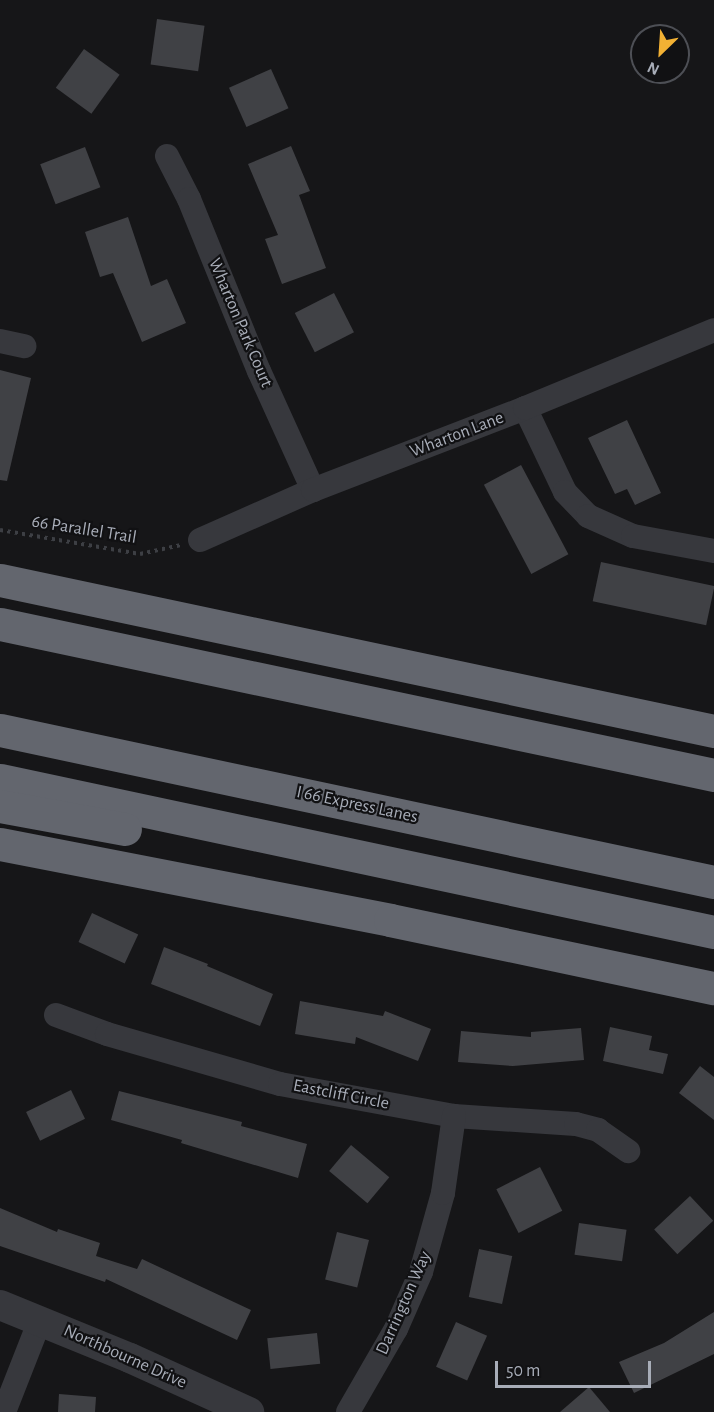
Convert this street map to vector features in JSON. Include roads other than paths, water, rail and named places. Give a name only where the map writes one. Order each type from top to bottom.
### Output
[{"type":"highway","points":[[0,580],[714,731]]},
{"type":"highway","points":[[0,624],[714,775]]},
{"type":"highway","name":"I 66 Express Lanes","points":[[0,730],[714,882]]},
{"type":"highway","points":[[0,780],[714,932]]},
{"type":"highway","points":[[0,806],[171,838],[553,897]]},
{"type":"highway","points":[[0,844],[390,920],[714,988]]},
{"type":"street","name":"Wharton Park Court","points":[[167,156],[189,199],[259,371],[313,490]]},
{"type":"street","name":"Wharton Lane","points":[[200,540],[313,490],[525,408],[714,330]]},
{"type":"street","points":[[0,341],[24,346]]},
{"type":"street","points":[[525,408],[565,492],[588,516],[633,536],[714,551]]},
{"type":"street","name":"Eastcliff Circle","points":[[56,1015],[107,1034],[280,1084],[454,1116],[576,1124],[598,1130],[628,1151]]},
{"type":"street","name":"Darrington Way","points":[[348,1412],[396,1329],[421,1272],[443,1193],[454,1116]]},
{"type":"street","name":"Northbourne Drive","points":[[0,1305],[40,1320],[249,1412]]},
{"type":"street","points":[[4,1412],[40,1320]]}]
